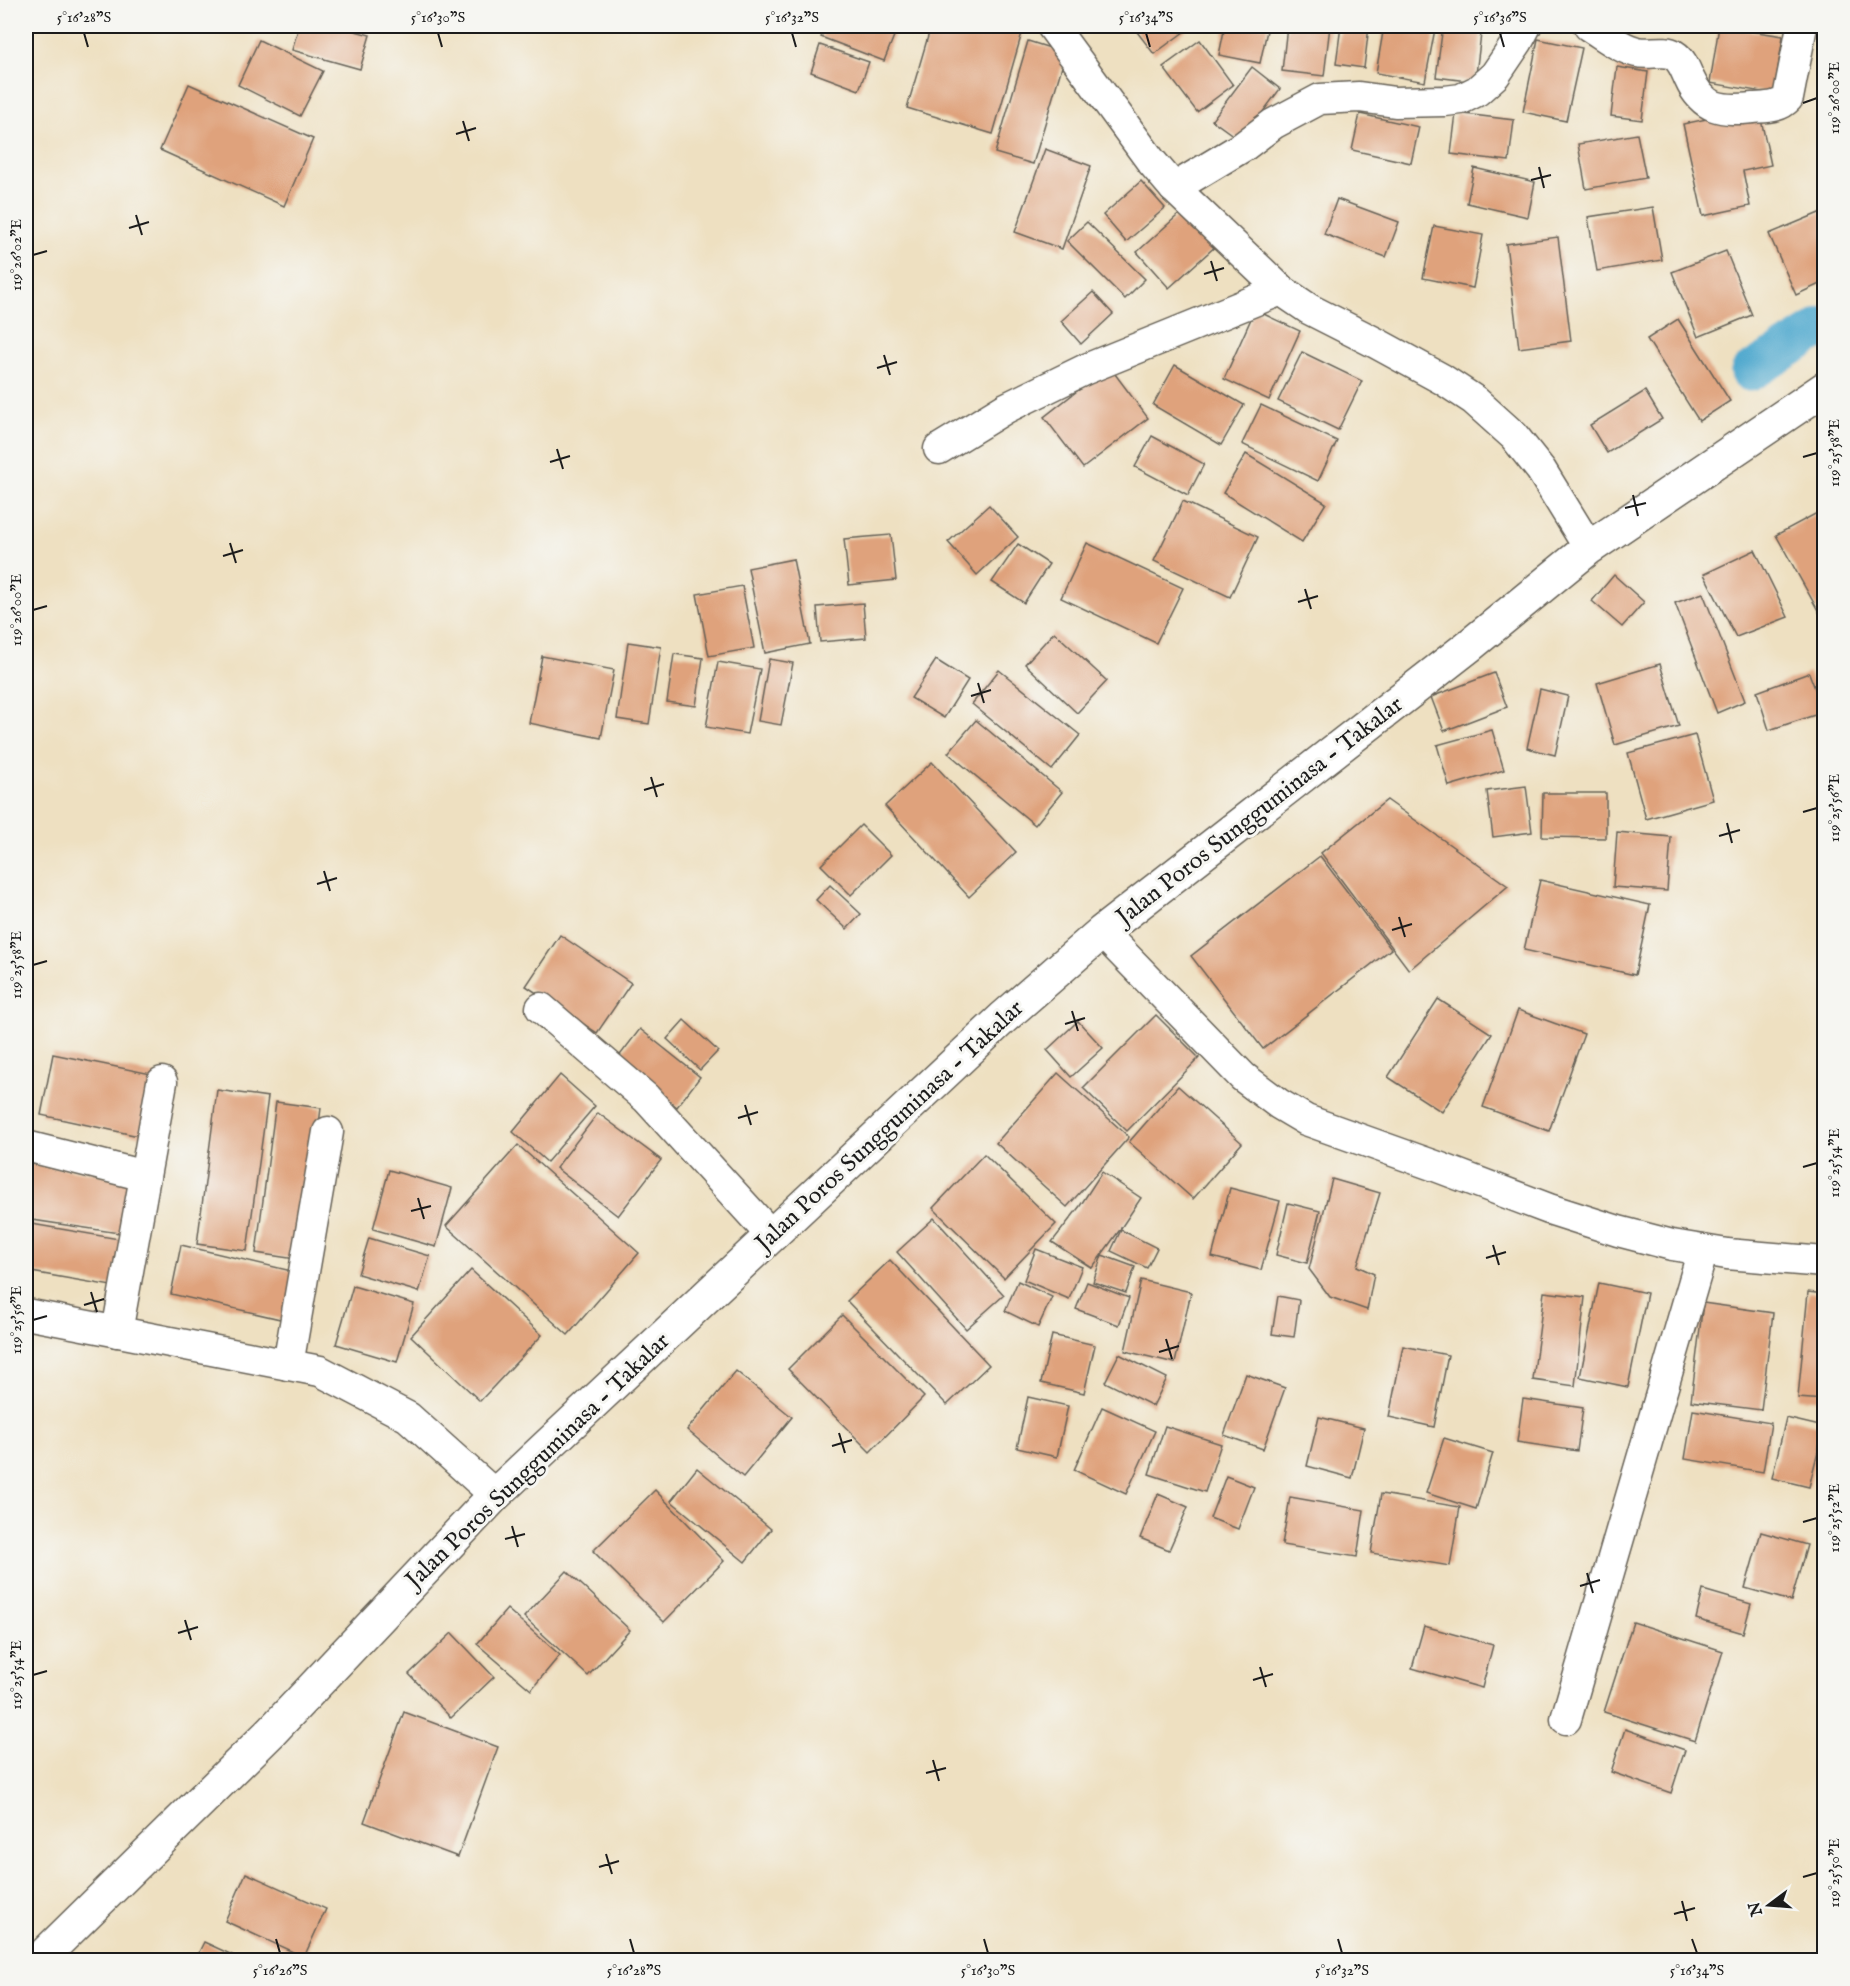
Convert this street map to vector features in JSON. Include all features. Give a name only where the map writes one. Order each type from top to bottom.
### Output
[{"type":"highway","name":"Jalan Poros Sungguminasa - Takalar","points":[[39,1960],[272,1731],[495,1495],[1003,1018],[1102,932],[1469,645],[1589,548],[1824,389]]},
{"type":"street","points":[[1052,26],[1151,161],[1174,188],[1281,290],[1308,309],[1432,374],[1474,400],[1514,436],[1541,470],[1589,548]]},
{"type":"street","points":[[1174,188],[1244,146],[1273,124],[1320,99],[1359,96],[1405,102],[1461,99],[1477,91],[1495,75],[1526,26]]},
{"type":"street","points":[[1589,26],[1626,49],[1644,54],[1671,53],[1679,58],[1701,99],[1716,108],[1734,110],[1783,103],[1788,98],[1802,26]]},
{"type":"street","points":[[939,449],[1006,408],[1086,369],[1281,290]]},
{"type":"street","points":[[1102,932],[1243,1077],[1279,1104],[1306,1120],[1549,1209],[1618,1231],[1672,1245],[1727,1254],[1824,1262]]},
{"type":"street","points":[[541,1008],[646,1098],[771,1235]]},
{"type":"street","points":[[117,1332],[162,1082]]},
{"type":"street","points":[[288,1365],[328,1132]]},
{"type":"street","points":[[26,1146],[145,1176]]},
{"type":"street","points":[[1566,1719],[1703,1250]]},
{"type":"street","points":[[26,1314],[320,1371],[408,1418],[495,1495]]},
{"type":"building","points":[[299,26],[337,26],[370,35],[360,69],[292,50]]},
{"type":"building","points":[[826,26],[898,26],[884,61],[821,37]]},
{"type":"building","points":[[931,26],[1024,26],[993,134],[907,108]]},
{"type":"building","points":[[1137,26],[1185,26],[1188,29],[1154,54],[1134,28]]},
{"type":"building","points":[[1225,26],[1268,26],[1260,63],[1219,55]]},
{"type":"building","points":[[1287,26],[1330,26],[1324,76],[1282,71]]},
{"type":"building","points":[[1341,26],[1369,26],[1364,68],[1336,64]]},
{"type":"building","points":[[1384,26],[1417,26],[1435,29],[1425,82],[1376,73]]},
{"type":"building","points":[[1443,26],[1482,26],[1475,82],[1436,77]]},
{"type":"building","points":[[1719,26],[1783,36],[1774,94],[1710,83]]},
{"type":"building","points":[[1538,39],[1582,48],[1566,121],[1523,112]]},
{"type":"building","points":[[259,40],[323,71],[300,116],[238,85]]},
{"type":"building","points":[[1200,40],[1233,85],[1197,112],[1163,67]]},
{"type":"building","points":[[1028,41],[1066,53],[1033,164],[995,153]]},
{"type":"building","points":[[820,45],[869,62],[859,90],[811,72]]},
{"type":"building","points":[[1252,67],[1280,89],[1241,141],[1212,120]]},
{"type":"building","points":[[1617,67],[1648,72],[1642,120],[1611,116]]},
{"type":"building","points":[[189,84],[313,139],[284,206],[160,150]]},
{"type":"building","points":[[1456,113],[1514,120],[1509,161],[1451,154]]},
{"type":"building","points":[[1360,114],[1419,127],[1411,163],[1352,150]]},
{"type":"building","points":[[1730,114],[1760,115],[1771,165],[1743,171],[1750,206],[1703,216],[1683,124]]},
{"type":"building","points":[[1637,134],[1646,178],[1586,189],[1578,144]]},
{"type":"building","points":[[1045,149],[1091,166],[1062,249],[1015,232]]},
{"type":"building","points":[[1474,168],[1535,182],[1528,217],[1467,203]]},
{"type":"building","points":[[1141,181],[1165,208],[1126,242],[1103,215]]},
{"type":"building","points":[[1337,199],[1399,222],[1386,257],[1324,234]]},
{"type":"building","points":[[1653,207],[1662,260],[1597,271],[1588,217]]},
{"type":"building","points":[[1186,208],[1218,244],[1169,288],[1137,252]]},
{"type":"building","points":[[1824,211],[1824,282],[1796,295],[1769,234]]},
{"type":"building","points":[[1087,222],[1145,279],[1125,299],[1067,241]]},
{"type":"building","points":[[1434,226],[1483,235],[1473,288],[1423,278]]},
{"type":"building","points":[[1558,237],[1571,341],[1519,348],[1506,244]]},
{"type":"building","points":[[1726,251],[1752,315],[1698,337],[1672,272]]},
{"type":"building","points":[[1093,292],[1113,314],[1081,344],[1061,321]]},
{"type":"building","points":[[1255,310],[1300,331],[1269,400],[1224,379]]},
{"type":"building","points":[[1678,319],[1730,401],[1699,421],[1647,339]]},
{"type":"building","points":[[1302,352],[1362,381],[1338,430],[1278,401]]},
{"type":"building","points":[[1175,365],[1244,405],[1221,445],[1153,405]]},
{"type":"building","points":[[1109,366],[1148,418],[1083,468],[1044,417]]},
{"type":"building","points":[[1645,391],[1662,419],[1607,453],[1590,425]]},
{"type":"building","points":[[1261,405],[1337,441],[1318,481],[1242,444]]},
{"type":"building","points":[[1152,436],[1204,464],[1188,495],[1135,467]]},
{"type":"building","points":[[1246,454],[1326,503],[1302,542],[1223,493]]},
{"type":"building","points":[[1183,501],[1258,537],[1230,597],[1154,561]]},
{"type":"building","points":[[989,505],[1018,537],[977,575],[948,542]]},
{"type":"building","points":[[1817,513],[1824,526],[1824,621],[1776,535]]},
{"type":"building","points":[[891,535],[896,580],[849,585],[844,539]]},
{"type":"building","points":[[1087,543],[1183,588],[1156,643],[1061,598]]},
{"type":"building","points":[[1018,544],[1049,564],[1024,603],[992,582]]},
{"type":"building","points":[[1755,550],[1788,617],[1736,637],[1704,574]]},
{"type":"building","points":[[793,559],[810,644],[765,653],[748,568]]},
{"type":"building","points":[[1614,575],[1644,602],[1622,627],[1592,601]]},
{"type":"building","points":[[742,586],[754,648],[709,656],[697,594]]},
{"type":"building","points":[[1703,593],[1745,701],[1717,713],[1675,603]]},
{"type":"building","points":[[863,603],[866,638],[820,642],[817,607]]},
{"type":"building","points":[[1054,632],[1107,681],[1077,713],[1025,664]]},
{"type":"building","points":[[628,642],[661,647],[649,724],[617,719]]},
{"type":"building","points":[[674,654],[703,658],[696,706],[667,702]]},
{"type":"building","points":[[542,656],[614,670],[601,738],[529,723]]},
{"type":"building","points":[[769,659],[793,663],[781,725],[758,721]]},
{"type":"building","points":[[936,660],[968,680],[944,718],[911,698]]},
{"type":"building","points":[[718,662],[760,669],[747,734],[706,727]]},
{"type":"building","points":[[1660,664],[1679,726],[1615,745],[1597,683]]},
{"type":"building","points":[[999,670],[1080,735],[1052,770],[972,704]]},
{"type":"building","points":[[1494,673],[1507,707],[1444,731],[1431,697]]},
{"type":"building","points":[[1809,673],[1824,712],[1769,730],[1757,692]]},
{"type":"building","points":[[1540,689],[1568,696],[1555,755],[1527,748]]},
{"type":"building","points":[[976,720],[1062,792],[1035,825],[948,753]]},
{"type":"building","points":[[1492,730],[1504,770],[1449,786],[1437,745]]},
{"type":"building","points":[[1695,735],[1713,800],[1646,819],[1628,753]]},
{"type":"building","points":[[932,762],[1016,852],[969,897],[885,806]]},
{"type":"building","points":[[1526,786],[1532,832],[1493,837],[1487,791]]},
{"type":"building","points":[[1543,793],[1606,793],[1606,838],[1542,837]]},
{"type":"building","points":[[1387,800],[1508,886],[1409,970],[1321,853]]},
{"type":"building","points":[[861,825],[891,855],[851,895],[821,865]]},
{"type":"building","points":[[1617,832],[1671,837],[1667,891],[1613,887]]},
{"type":"building","points":[[1320,856],[1391,949],[1263,1049],[1191,956]]},
{"type":"building","points":[[1540,880],[1650,905],[1635,975],[1524,950]]},
{"type":"building","points":[[830,885],[861,914],[847,929],[816,900]]},
{"type":"building","points":[[560,935],[631,983],[597,1033],[526,986]]},
{"type":"building","points":[[1438,999],[1492,1034],[1442,1112],[1388,1077]]},
{"type":"building","points":[[1518,1010],[1584,1034],[1549,1131],[1483,1107]]},
{"type":"building","points":[[1156,1015],[1199,1058],[1127,1131],[1083,1088]]},
{"type":"building","points":[[684,1020],[718,1051],[700,1070],[667,1039]]},
{"type":"building","points":[[1078,1021],[1103,1048],[1071,1077],[1047,1050]]},
{"type":"building","points":[[640,1029],[700,1077],[677,1107],[617,1059]]},
{"type":"building","points":[[53,1054],[161,1076],[148,1138],[41,1115]]},
{"type":"building","points":[[1058,1073],[1129,1137],[1067,1207],[996,1143]]},
{"type":"building","points":[[560,1075],[595,1106],[547,1162],[513,1132]]},
{"type":"building","points":[[1178,1086],[1242,1143],[1193,1199],[1129,1142]]},
{"type":"building","points":[[217,1090],[268,1097],[247,1251],[197,1244]]},
{"type":"building","points":[[276,1102],[321,1108],[302,1260],[256,1253]]},
{"type":"building","points":[[598,1113],[661,1160],[618,1216],[556,1168]]},
{"type":"building","points":[[518,1145],[639,1253],[568,1335],[446,1226]]},
{"type":"building","points":[[984,1154],[1056,1224],[1004,1278],[933,1208]]},
{"type":"building","points":[[26,1163],[140,1180],[132,1235],[26,1219]]},
{"type":"building","points":[[389,1170],[452,1188],[436,1247],[373,1229]]},
{"type":"building","points":[[1102,1172],[1141,1198],[1092,1268],[1052,1242],[1080,1206]]},
{"type":"building","points":[[1332,1179],[1380,1193],[1357,1266],[1374,1274],[1367,1310],[1330,1297],[1309,1269]]},
{"type":"building","points":[[1230,1188],[1280,1201],[1261,1270],[1212,1257]]},
{"type":"building","points":[[1288,1203],[1320,1211],[1307,1263],[1276,1255]]},
{"type":"building","points":[[934,1218],[1004,1295],[966,1329],[897,1252]]},
{"type":"building","points":[[26,1223],[125,1240],[117,1287],[26,1271]]},
{"type":"building","points":[[1121,1230],[1157,1248],[1147,1268],[1111,1251]]},
{"type":"building","points":[[369,1238],[430,1256],[419,1292],[358,1274]]},
{"type":"building","points":[[181,1245],[300,1273],[289,1321],[171,1294]]},
{"type":"building","points":[[1036,1249],[1082,1267],[1069,1299],[1024,1280]]},
{"type":"building","points":[[1102,1255],[1135,1267],[1126,1293],[1093,1282]]},
{"type":"building","points":[[890,1260],[989,1365],[947,1405],[847,1301]]},
{"type":"building","points":[[471,1270],[542,1335],[480,1401],[411,1336]]},
{"type":"building","points":[[1141,1280],[1191,1292],[1175,1363],[1125,1351]]},
{"type":"building","points":[[1018,1281],[1052,1297],[1038,1327],[1005,1311]]},
{"type":"building","points":[[1087,1282],[1129,1298],[1119,1325],[1076,1309]]},
{"type":"building","points":[[1599,1283],[1647,1293],[1628,1387],[1580,1377]]},
{"type":"building","points":[[353,1286],[414,1304],[397,1362],[336,1344]]},
{"type":"building","points":[[1544,1292],[1585,1297],[1575,1386],[1533,1380]]},
{"type":"building","points":[[1808,1292],[1824,1294],[1824,1400],[1798,1398]]},
{"type":"building","points":[[1278,1296],[1299,1300],[1294,1337],[1272,1334]]},
{"type":"building","points":[[1703,1303],[1773,1313],[1761,1410],[1691,1401]]},
{"type":"building","points":[[842,1315],[924,1397],[870,1452],[788,1369]]},
{"type":"building","points":[[1052,1335],[1095,1345],[1084,1393],[1041,1383]]},
{"type":"building","points":[[1403,1346],[1448,1355],[1434,1427],[1389,1417]]},
{"type":"building","points":[[1119,1354],[1167,1378],[1153,1406],[1105,1382]]},
{"type":"building","points":[[736,1371],[792,1417],[743,1477],[687,1430]]},
{"type":"building","points":[[1246,1374],[1285,1388],[1263,1449],[1224,1435]]},
{"type":"building","points":[[1028,1397],[1068,1406],[1057,1457],[1017,1448]]},
{"type":"building","points":[[1523,1399],[1583,1408],[1577,1451],[1517,1442]]},
{"type":"building","points":[[1102,1407],[1155,1431],[1126,1494],[1074,1470]]},
{"type":"building","points":[[1693,1410],[1771,1423],[1763,1472],[1685,1459]]},
{"type":"building","points":[[1319,1417],[1364,1428],[1352,1478],[1307,1466]]},
{"type":"building","points":[[1786,1418],[1824,1427],[1809,1487],[1772,1478]]},
{"type":"building","points":[[1165,1426],[1221,1444],[1205,1492],[1149,1474]]},
{"type":"building","points":[[1444,1438],[1493,1453],[1476,1509],[1426,1493]]},
{"type":"building","points":[[697,1468],[771,1529],[745,1562],[671,1501]]},
{"type":"building","points":[[1226,1476],[1254,1487],[1238,1529],[1210,1518]]},
{"type":"building","points":[[655,1490],[724,1561],[664,1622],[593,1551]]},
{"type":"building","points":[[1158,1494],[1188,1507],[1169,1550],[1140,1538]]},
{"type":"building","points":[[1381,1494],[1460,1507],[1450,1566],[1371,1553]]},
{"type":"building","points":[[1290,1497],[1364,1510],[1357,1557],[1282,1545]]},
{"type":"building","points":[[1761,1532],[1807,1545],[1791,1601],[1745,1588]]},
{"type":"building","points":[[567,1571],[630,1630],[588,1676],[524,1617]]},
{"type":"building","points":[[1703,1590],[1751,1604],[1743,1633],[1696,1619]]},
{"type":"building","points":[[507,1609],[560,1655],[531,1690],[477,1644]]},
{"type":"building","points":[[1633,1622],[1723,1651],[1695,1741],[1604,1712]]},
{"type":"building","points":[[1424,1626],[1493,1645],[1482,1688],[1412,1668]]},
{"type":"building","points":[[452,1633],[494,1677],[451,1718],[409,1674]]},
{"type":"building","points":[[404,1712],[498,1747],[458,1857],[364,1822]]},
{"type":"building","points":[[1625,1729],[1685,1750],[1671,1793],[1611,1772]]},
{"type":"building","points":[[246,1873],[326,1909],[304,1957],[225,1921]]},
{"type":"building","points":[[204,1942],[243,1960],[195,1960]]},
{"type":"waterway","points":[[1750,372],[1824,326]]}]
